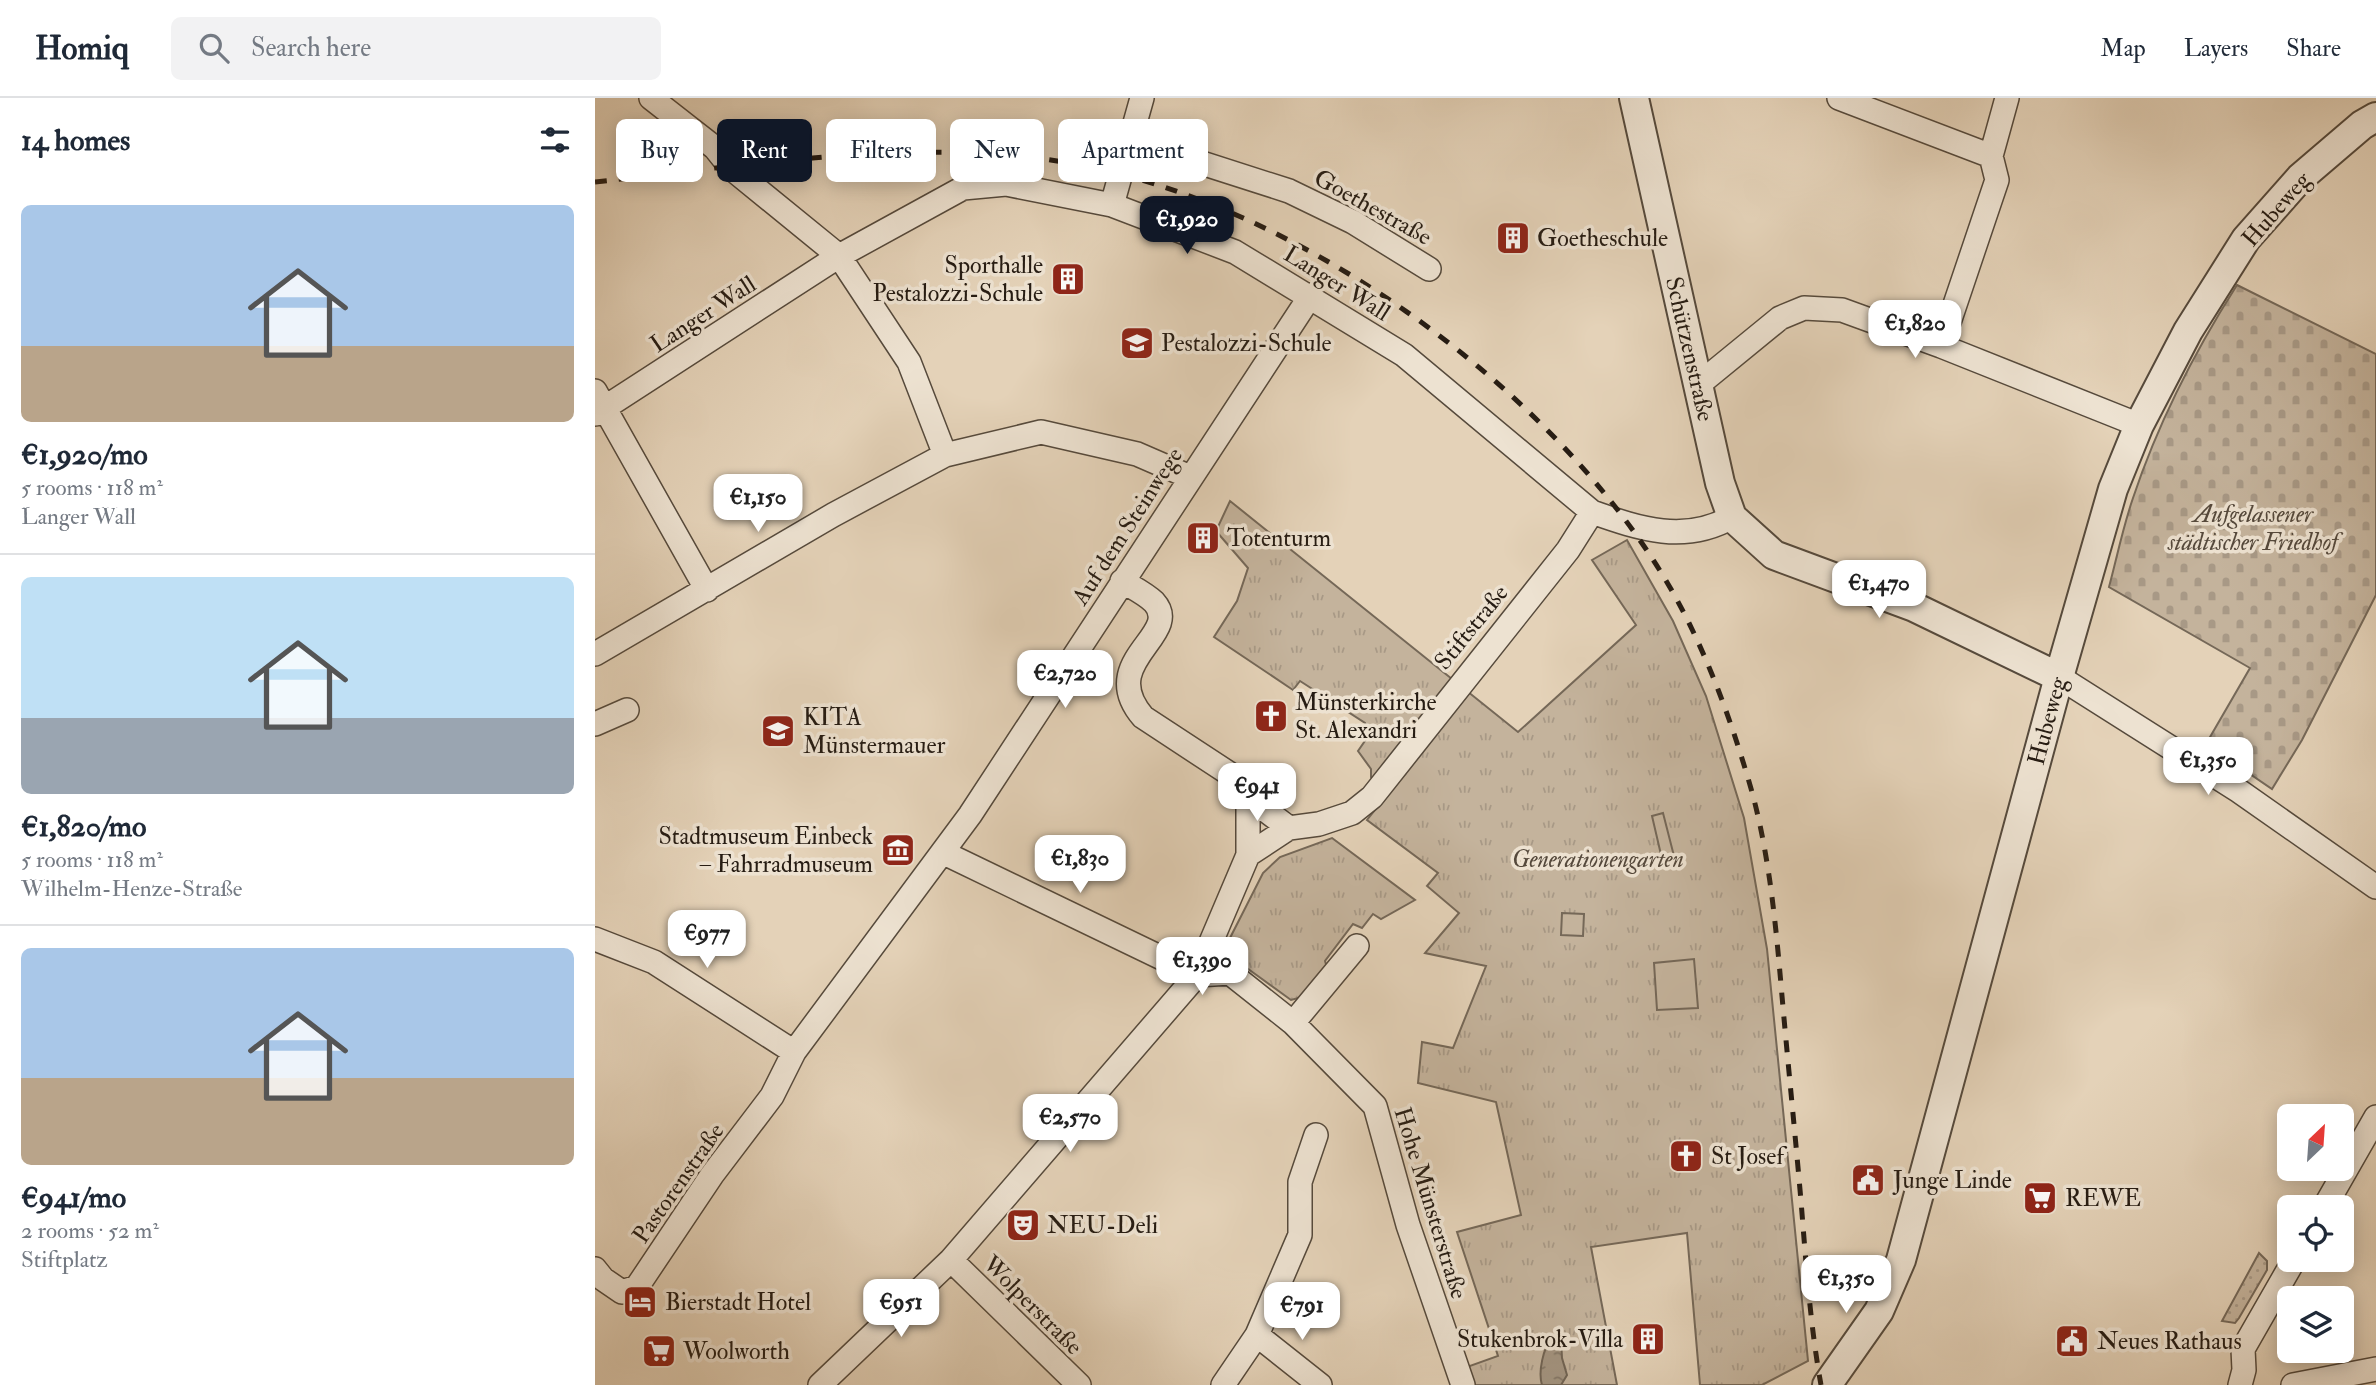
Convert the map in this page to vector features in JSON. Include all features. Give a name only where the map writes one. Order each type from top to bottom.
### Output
[{"type":"street","points":[[651,98],[715,148],[731,167],[839,256],[909,362],[945,455]]},
{"type":"street","points":[[1136,119],[1142,98]]},
{"type":"street","name":"Schützenstraße","points":[[1634,98],[1720,484],[1732,517]]},
{"type":"street","points":[[1839,98],[1991,156]]},
{"type":"street","points":[[1941,346],[1997,180],[1991,156],[2007,98]]},
{"type":"street","name":"Hubeweg","points":[[1827,1385],[1879,1311],[1901,1260],[2059,677],[2113,489],[2139,425],[2188,331],[2246,239],[2300,178],[2362,125],[2376,117]]},
{"type":"street","name":"Goethestraße","points":[[1208,165],[1289,191],[1353,222],[1429,269]]},
{"type":"street","points":[[1112,205],[1119,182]]},
{"type":"street","name":"Langer Wall","points":[[599,404],[839,256],[963,188],[1006,184],[1112,205],[1235,252],[1311,295],[1404,355],[1592,512],[1629,524],[1684,534],[1710,530],[1732,517]]},
{"type":"street","name":"Auf dem Steinwege","points":[[772,1096],[794,1052],[944,853],[1311,295]]},
{"type":"street","points":[[1698,385],[1780,318],[1804,309],[1842,310],[1941,346],[2139,425]]},
{"type":"street","points":[[599,404],[707,590]]},
{"type":"street","points":[[595,654],[833,515],[945,455],[1041,432],[1137,454],[1190,477]]},
{"type":"street","name":"Stiftstraße","points":[[1248,855],[1289,828],[1319,824],[1352,813],[1372,797],[1568,550],[1592,512]]},
{"type":"street","points":[[1732,517],[1775,555],[1914,607],[2059,677],[2239,790],[2376,887]]},
{"type":"street","points":[[820,1385],[951,1260],[1197,975],[1248,855],[1248,797],[1242,782],[1143,717],[1131,703],[1126,685],[1130,669],[1159,626],[1160,613],[1153,601],[1122,581]]},
{"type":"street","points":[[595,724],[627,710]]},
{"type":"street","points":[[1248,797],[1289,828]]},
{"type":"street","points":[[944,853],[1197,975]]},
{"type":"street","points":[[595,939],[654,962],[794,1052]]},
{"type":"street","points":[[1293,1023],[1357,946]]},
{"type":"street","name":"Hohe Münsterstraße","points":[[1197,975],[1230,973],[1293,1023],[1375,1106],[1408,1225],[1463,1385]]},
{"type":"street","name":"Pastorenstraße","points":[[595,1269],[603,1279],[622,1292],[637,1287],[712,1175],[772,1096]]},
{"type":"street","points":[[2331,1195],[2376,1117]]},
{"type":"street","points":[[1223,1385],[1257,1335],[1300,1235],[1300,1182],[1315,1135]]},
{"type":"street","name":"Wolperstraße","points":[[951,1260],[1079,1385]]},
{"type":"street","points":[[2240,1385],[2245,1370],[2243,1349],[2287,1272]]},
{"type":"street","points":[[1257,1335],[1320,1385]]},
{"type":"street","points":[[2295,1385],[2376,1369]]},
{"type":"green space","name":"Aufgelassener städtischer Friedhof","points":[[2237,285],[2376,354],[2376,595],[2302,740],[2272,789],[2206,744],[2250,668],[2109,587],[2129,509],[2154,442],[2192,362]]},
{"type":"green space","name":"Generationengarten","points":[[1230,501],[1518,732],[1636,625],[1592,560],[1627,540],[1673,621],[1706,696],[1744,818],[1767,949],[1808,1361],[1762,1385],[1700,1385],[1687,1233],[1591,1247],[1617,1385],[1471,1385],[1464,1368],[1498,1356],[1457,1232],[1521,1215],[1496,1102],[1418,1083],[1422,1042],[1453,1048],[1486,966],[1425,953],[1459,913],[1427,886],[1438,873],[1367,820],[1395,785],[1371,777],[1371,769],[1358,751],[1369,735],[1365,723],[1300,681],[1293,690],[1214,637],[1237,601],[1248,568],[1216,531]]},
{"type":"green space","points":[[1663,813],[1674,856],[1662,859],[1652,816]]},
{"type":"green space","points":[[1332,838],[1415,900],[1381,919],[1373,914],[1362,928],[1353,924],[1325,961],[1328,971],[1302,997],[1291,1000],[1233,958],[1230,938],[1263,873],[1280,857]]},
{"type":"green space","points":[[1562,913],[1584,914],[1583,936],[1561,935]]},
{"type":"green space","points":[[1694,959],[1698,1008],[1657,1010],[1654,963]]},
{"type":"green space","points":[[2259,1253],[2267,1261],[2267,1270],[2235,1323],[2222,1321]]},
{"type":"water","points":[[1552,1338],[1561,1339],[1562,1358],[1567,1375],[1561,1385],[1542,1385],[1542,1360]]},
{"type":"railway","points":[[595,182],[767,162],[885,153],[943,152],[1057,161],[1143,181],[1231,212],[1317,255],[1400,307],[1478,367],[1549,432],[1611,502],[1662,574],[1703,652],[1735,736],[1752,792],[1768,868],[1775,919],[1809,1293],[1821,1385]]},
{"type":"place","name":"Goetheschule","points":[[1513,238]]},
{"type":"place","name":"Sporthalle Pestalozzi-Schule","points":[[1068,279]]},
{"type":"place","name":"Pestalozzi-Schule","points":[[1137,343]]},
{"type":"place","name":"Totenturm","points":[[1203,538]]},
{"type":"place","name":"Münsterkirche St. Alexandri","points":[[1271,716]]},
{"type":"place","name":"KITA Münstermauer","points":[[778,731]]},
{"type":"place","name":"Stadtmuseum Einbeck – Fahrradmuseum","points":[[898,850]]},
{"type":"place","name":"St Josef","points":[[1686,1156]]},
{"type":"place","name":"Junge Linde","points":[[1868,1180]]},
{"type":"place","name":"REWE","points":[[2040,1198]]},
{"type":"place","name":"NEU-Deli","points":[[1023,1225]]},
{"type":"place","name":"Bierstadt Hotel","points":[[640,1302]]},
{"type":"place","name":"Stukenbrok-Villa","points":[[1648,1339]]},
{"type":"place","name":"Neues Rathaus","points":[[2072,1341]]},
{"type":"place","name":"Woolworth","points":[[659,1351]]}]
